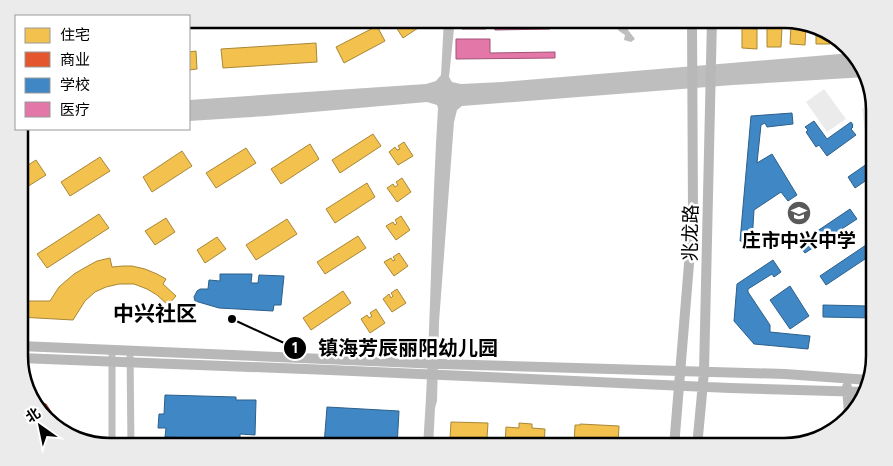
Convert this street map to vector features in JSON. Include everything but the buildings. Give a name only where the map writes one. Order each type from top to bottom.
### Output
[{"type":"street","name":"兆龙路","points":[[675,438],[693,216],[693,28]]},
{"type":"street","name":"兆龙路","points":[[699,438],[704,372],[712,28]]},
{"type":"street","points":[[28,346],[440,364],[784,374],[863,379]]},
{"type":"street","points":[[112,350],[112,438]]},
{"type":"street","points":[[130,351],[131,438]]},
{"type":"street","points":[[28,358],[857,393]]},
{"type":"street","points":[[847,378],[849,405]]},
{"type":"shaded area","points":[[444,28],[454,28],[449,77],[452,82],[461,84],[843,54],[849,60],[859,77],[462,106],[457,110],[454,122],[439,322],[437,401],[433,438],[424,438],[437,105],[427,102],[190,121],[190,100],[426,84],[436,81],[441,75]]},
{"type":"shaded area","points":[[617,28],[628,28],[635,39],[631,42],[624,40],[625,35]]},
{"type":"shaded area","points":[[824,89],[846,119],[827,132],[806,102]]},
{"type":"shaded area","points":[[862,108],[866,108],[866,132],[865,132]]},
{"type":"place","name":"庄市中兴中学","points":[[799,213]]},
{"type":"place","name":"镇海芳辰丽阳幼儿园","points":[[232,319]]},
{"type":"district","name":"中兴社区","points":[[155,314]]}]
